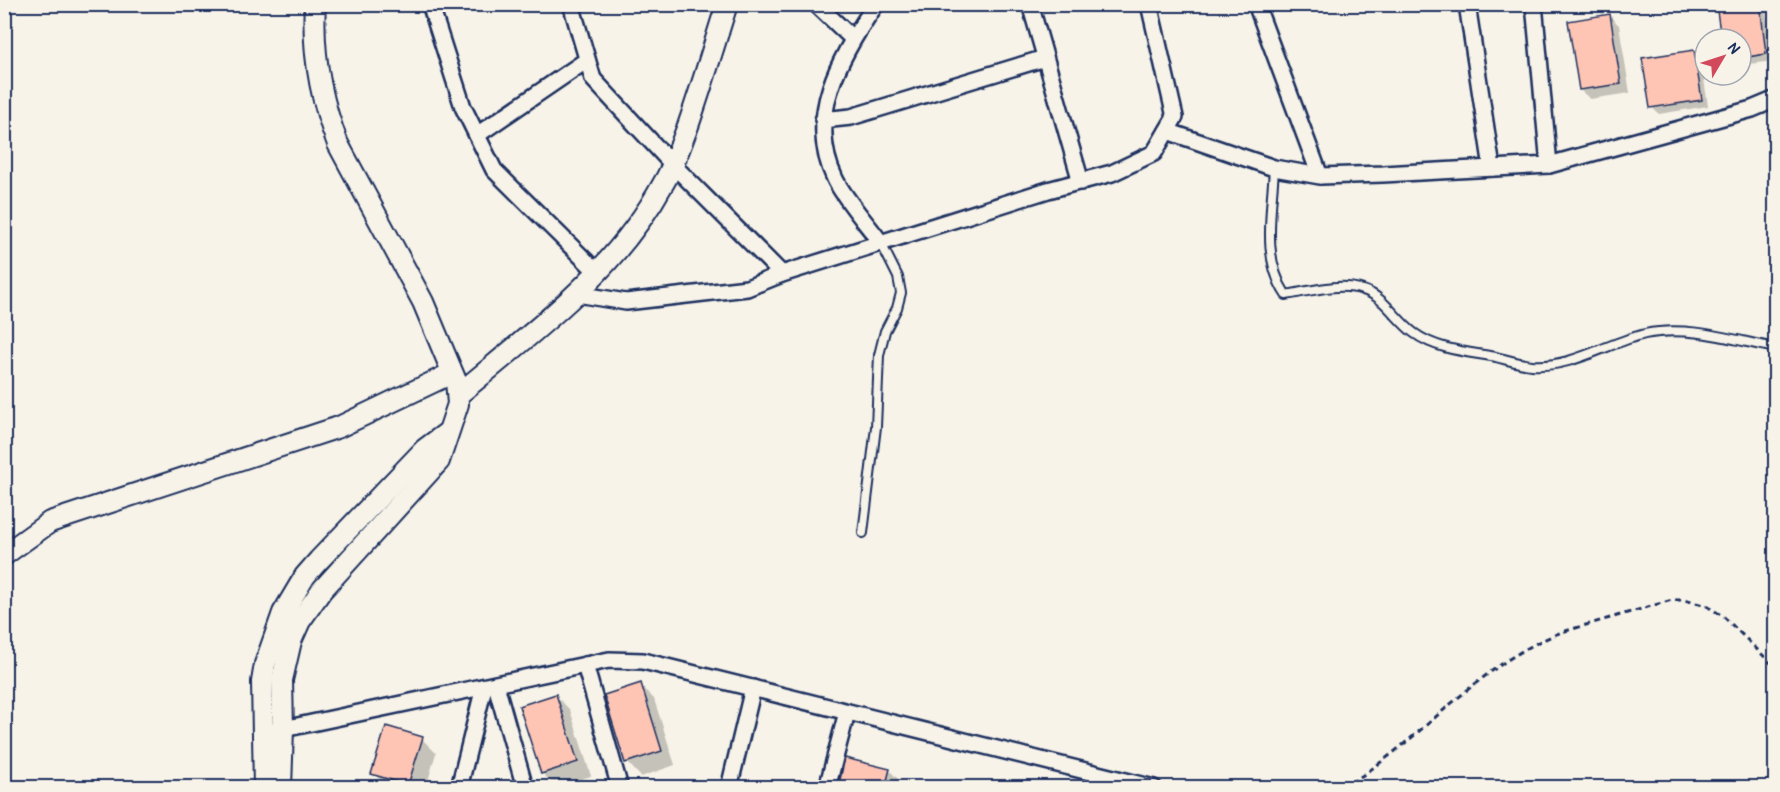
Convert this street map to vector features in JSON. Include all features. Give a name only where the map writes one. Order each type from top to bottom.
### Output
[{"type":"street","points":[[281,788],[282,680],[285,662],[300,621],[321,591],[440,461],[455,415],[459,394],[423,302],[338,144],[327,116],[315,58],[315,4]]},
{"type":"street","points":[[430,4],[463,107],[494,170],[598,273]]},
{"type":"street","points":[[571,4],[593,79],[673,165],[782,274]]},
{"type":"street","points":[[459,394],[577,294],[598,273],[640,222],[673,165],[703,85],[727,4]]},
{"type":"street","points":[[816,4],[852,38]]},
{"type":"street","points":[[876,4],[852,38],[828,96],[822,120],[823,143],[836,180],[881,243]]},
{"type":"street","points":[[1030,4],[1081,182]]},
{"type":"street","points":[[577,294],[626,302],[747,288],[782,274],[1112,173],[1154,153],[1175,117],[1149,4]]},
{"type":"street","points":[[1256,4],[1320,176]]},
{"type":"street","points":[[1467,4],[1492,168]]},
{"type":"street","points":[[1534,4],[1549,165]]},
{"type":"street","points":[[822,120],[851,117],[1046,58]]},
{"type":"street","points":[[477,135],[587,60]]},
{"type":"street","points":[[1167,131],[1274,168],[1320,176],[1492,168],[1549,165],[1752,109],[1776,99]]},
{"type":"street","points":[[4,555],[50,522],[339,427],[452,373]]},
{"type":"street","points":[[264,788],[262,681],[276,630],[293,594],[319,560],[425,449],[448,432]]},
{"type":"street","points":[[263,734],[609,660],[643,661],[1154,788]]},
{"type":"street","points":[[585,665],[620,788]]},
{"type":"street","points":[[459,788],[490,686]]},
{"type":"street","points":[[490,686],[525,788]]},
{"type":"street","points":[[729,788],[753,688]]},
{"type":"street","points":[[827,788],[847,712]]},
{"type":"lane","points":[[1274,168],[1270,251],[1274,271],[1286,295],[1342,287],[1361,289],[1379,298],[1405,326],[1433,344],[1531,365],[1576,358],[1642,335],[1659,332],[1699,333],[1776,348]]},
{"type":"lane","points":[[863,533],[876,427],[879,355],[885,331],[897,308],[901,292],[898,277],[881,243]]},
{"type":"path","points":[[1342,788],[1384,761],[1498,665],[1528,646],[1562,632],[1672,600],[1696,602],[1716,611],[1776,668]]},
{"type":"building","points":[[1716,4],[1760,4],[1766,54],[1753,56],[1753,27],[1719,27]]},
{"type":"building","points":[[1610,14],[1621,84],[1579,90],[1568,21]]},
{"type":"building","points":[[1693,50],[1693,87],[1700,87],[1702,100],[1650,108],[1642,58]]},
{"type":"building","points":[[641,683],[662,751],[625,763],[604,695]]},
{"type":"building","points":[[556,694],[578,762],[541,774],[519,706]]},
{"type":"building","points":[[386,726],[423,737],[408,785],[371,774]]},
{"type":"building","points":[[845,758],[890,769],[885,788],[838,788]]},
{"type":"building","points":[[926,781],[955,788],[925,788]]}]
